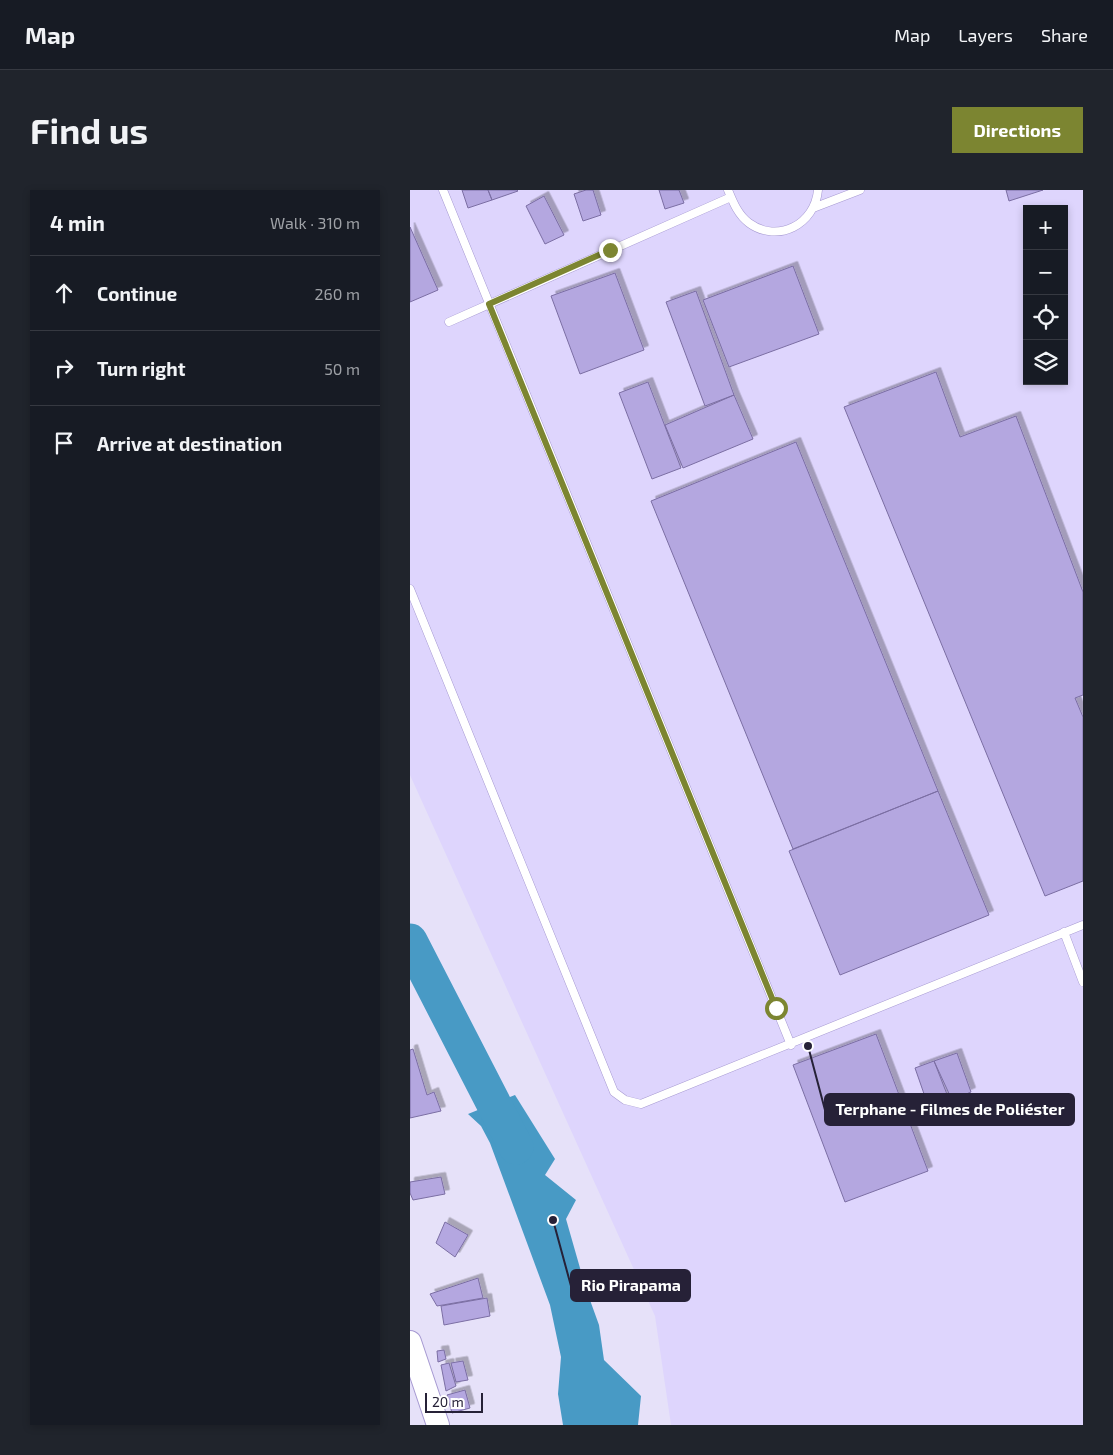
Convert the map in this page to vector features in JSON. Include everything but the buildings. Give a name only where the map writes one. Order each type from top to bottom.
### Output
[{"type":"main road","points":[[410,1342],[438,1425]]},
{"type":"lane","points":[[443,190],[791,1045]]},
{"type":"lane","points":[[449,322],[730,193],[741,215],[757,228],[768,231],[790,229],[808,217],[814,208],[818,190]]},
{"type":"lane","points":[[814,208],[860,190]]},
{"type":"lane","points":[[410,589],[614,1092],[625,1100],[642,1104],[1083,925]]},
{"type":"lane","points":[[1064,932],[1083,982]]},
{"type":"shaded area","points":[[410,190],[1083,190],[1083,1425],[671,1425],[655,1316],[410,775]]},
{"type":"water","points":[[515,1095],[555,1159],[545,1175],[576,1200],[566,1219],[586,1289],[599,1325],[604,1360],[641,1396],[638,1425],[563,1425],[558,1394],[561,1357],[550,1305],[490,1143],[481,1126],[468,1114]]},
{"type":"waterway","points":[[410,941],[516,1147]]},
{"type":"place","name":"Terphane - Filmes de Poliéster","points":[[808,1046]]},
{"type":"place","name":"Rio Pirapama","points":[[553,1220]]},
{"type":"route","points":[[610,250],[489,304],[776,1008]]}]
